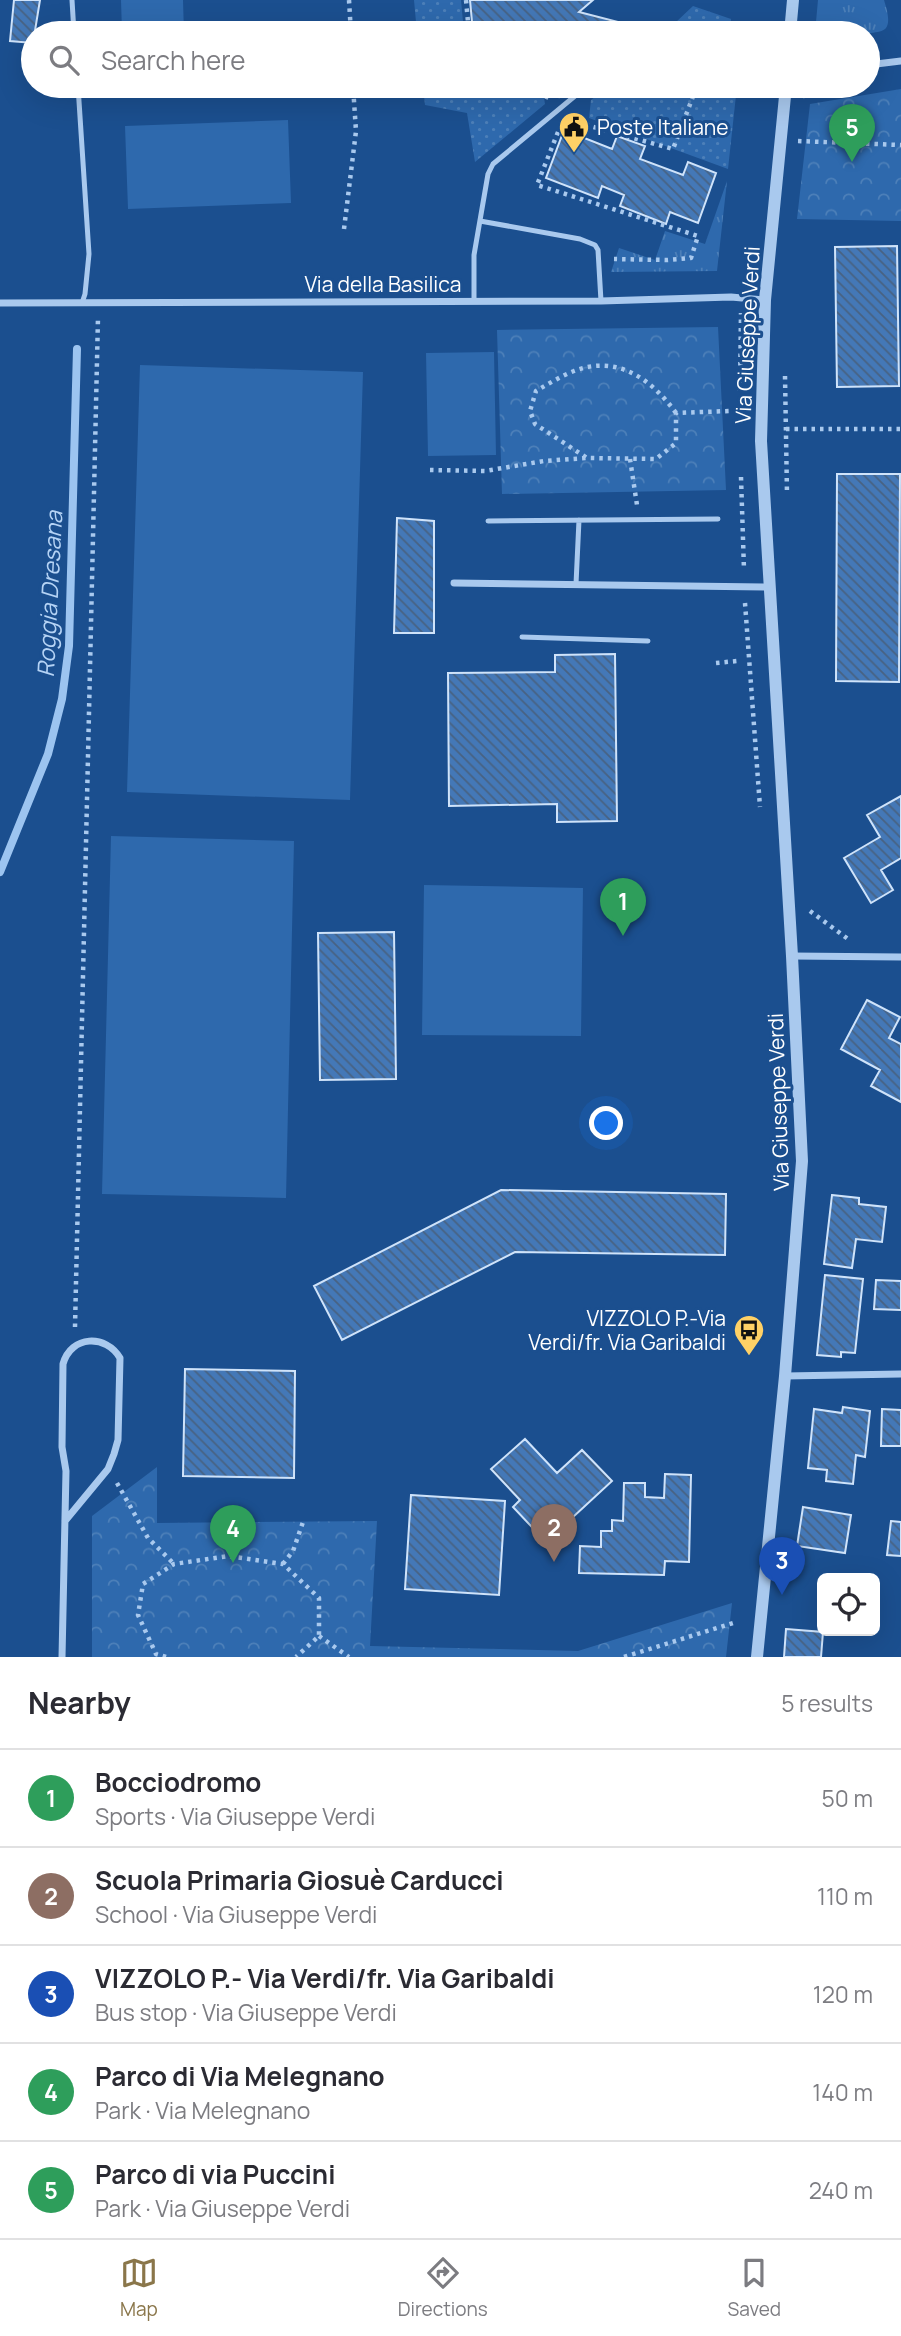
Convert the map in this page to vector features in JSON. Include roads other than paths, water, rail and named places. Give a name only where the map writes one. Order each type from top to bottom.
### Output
[{"type":"street","points":[[791,21],[793,0]]},
{"type":"street","points":[[880,64],[901,61]]},
{"type":"street","name":"Via Giuseppe Verdi","points":[[757,1657],[785,1376],[802,1161],[762,429],[765,300],[784,98]]},
{"type":"street","name":"Via della Basilica","points":[[0,303],[601,301],[731,297],[765,300]]},
{"type":"street","points":[[454,583],[769,587]]},
{"type":"street","points":[[792,956],[901,957]]},
{"type":"street","points":[[62,1657],[66,1471],[62,1447],[63,1364],[74,1345],[83,1341],[102,1342],[116,1350],[120,1358],[118,1440],[108,1469],[65,1521]]},
{"type":"street","points":[[785,1376],[901,1374]]},
{"type":"lane","points":[[72,0],[73,21]]},
{"type":"lane","points":[[79,98],[89,254],[82,303]]},
{"type":"lane","points":[[474,301],[474,255],[488,174],[493,164],[571,98]]},
{"type":"lane","points":[[480,221],[588,241],[595,245],[599,259],[601,301]]},
{"type":"lane","points":[[488,521],[718,519]]},
{"type":"lane","points":[[576,584],[579,520]]},
{"type":"lane","points":[[522,637],[648,640]]},
{"type":"waterway","name":"Roggia Dresana","points":[[0,872],[48,754],[62,699],[69,646],[77,349]]},
{"type":"place","name":"Poste Italiane","points":[[574,154]]},
{"type":"place","name":"Parco di via Puccini","points":[[852,162]]},
{"type":"place","name":"Bocciodromo","points":[[623,936]]},
{"type":"place","name":"VIZZOLO P.-Via Verdi/fr. Via Garibaldi","points":[[749,1357]]},
{"type":"place","name":"Scuola Primaria Giosuè Carducci","points":[[554,1562]]},
{"type":"place","name":"Parco di Via Melegnano","points":[[233,1563]]},
{"type":"place","name":"VIZZOLO P.- Via Verdi/fr. Via Garibaldi","points":[[782,1595]]}]
